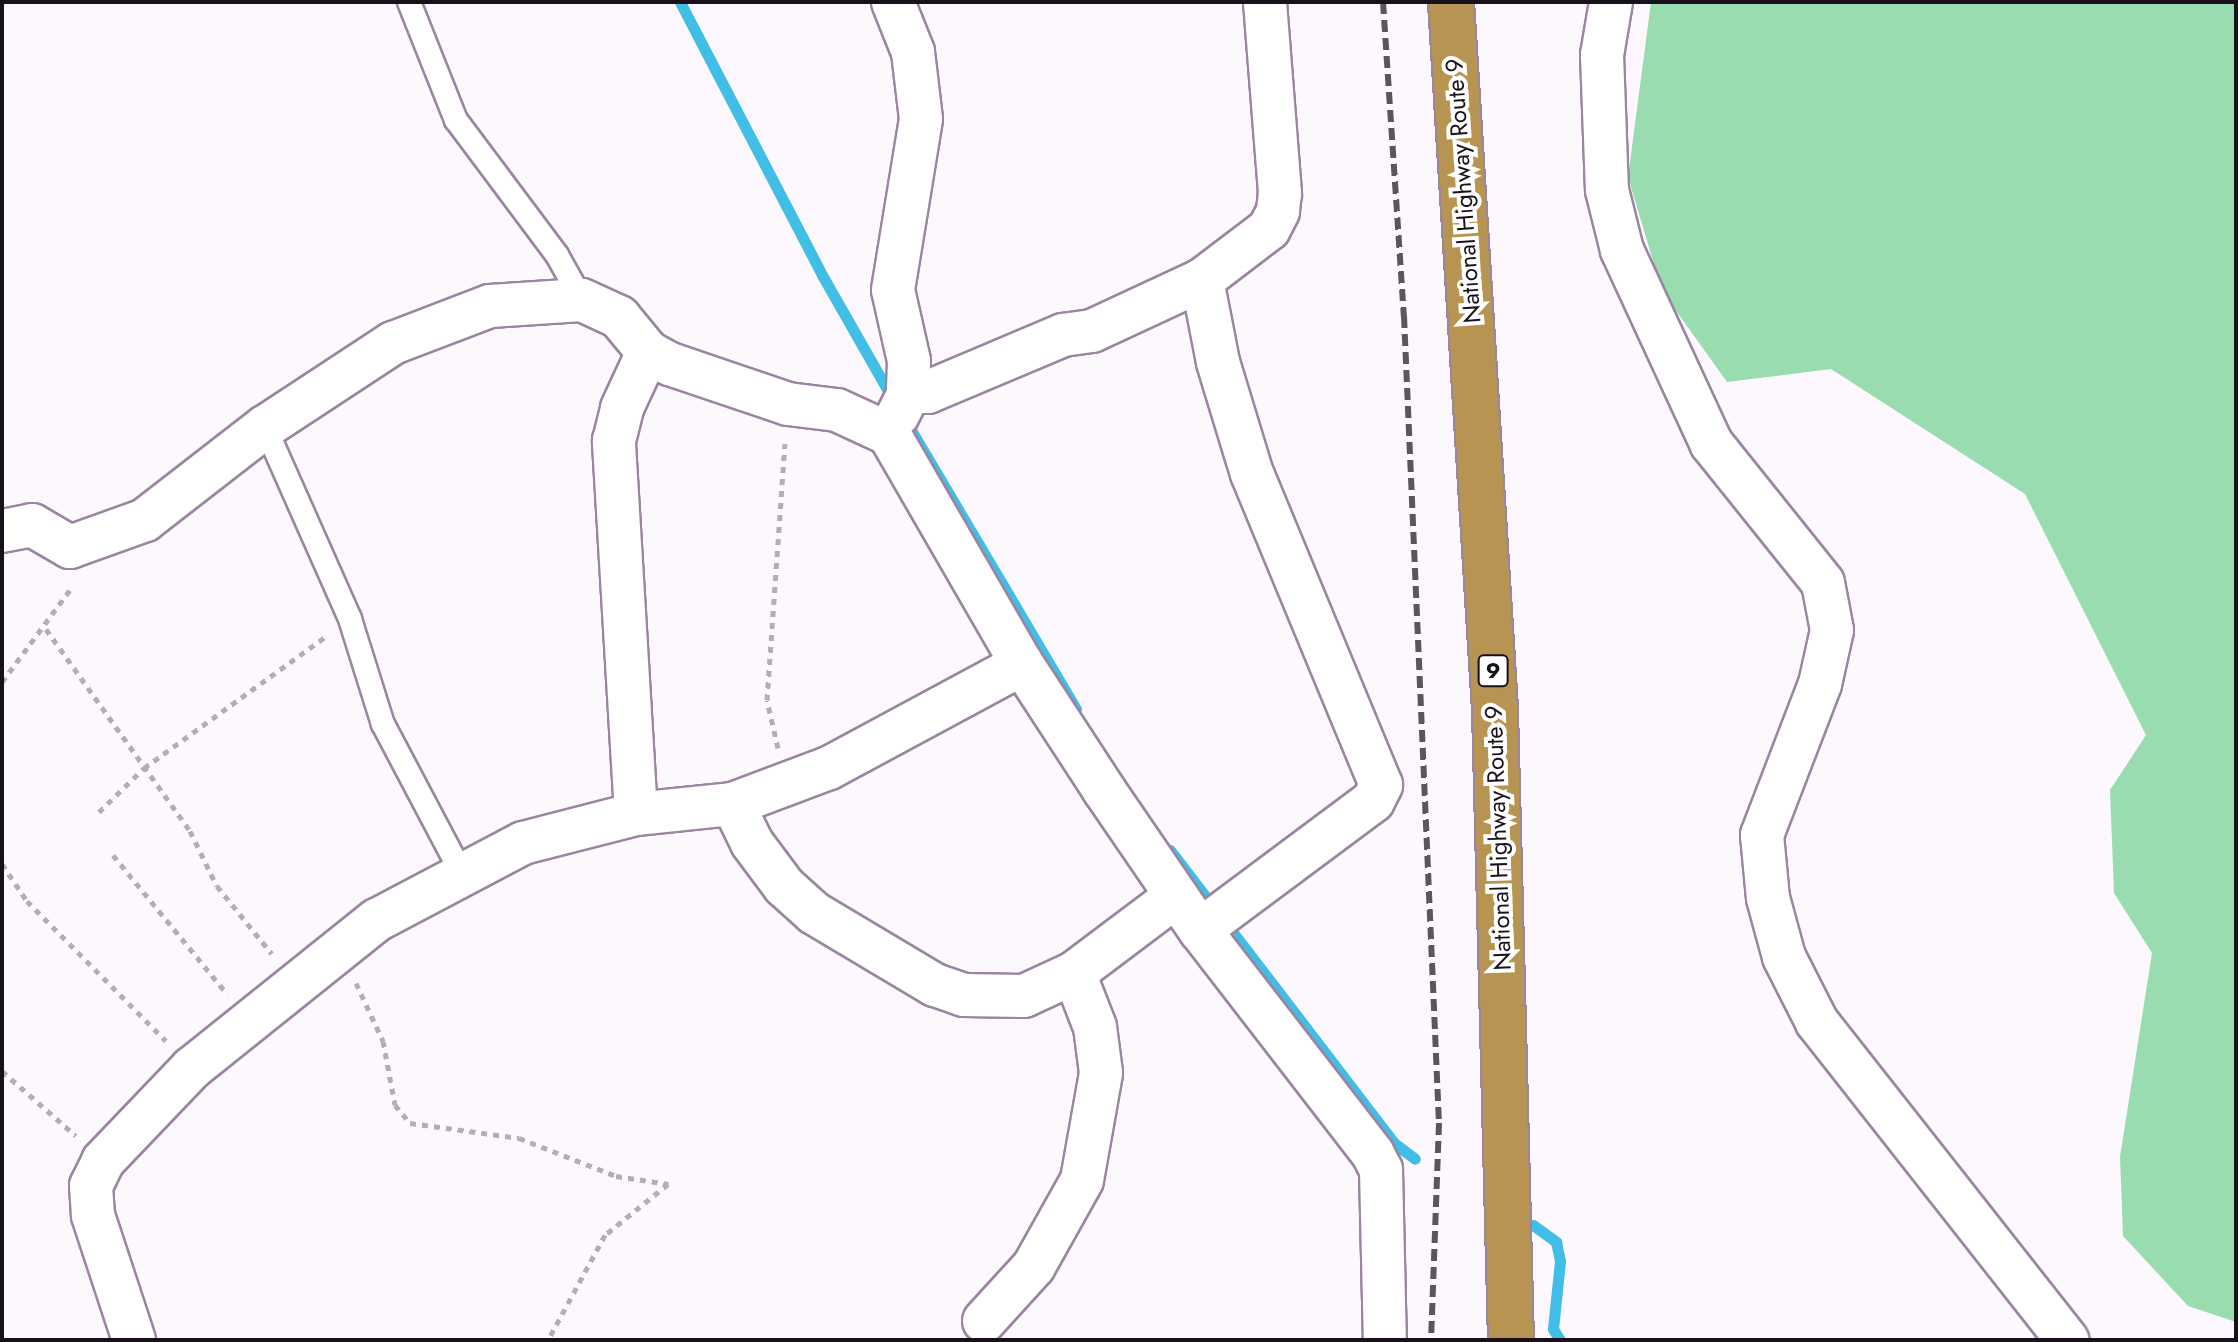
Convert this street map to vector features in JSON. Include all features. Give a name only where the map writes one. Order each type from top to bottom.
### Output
[{"type":"highway","name":"National Highway Route 9","points":[[1451,2],[1495,710],[1511,1340]]},
{"type":"street","points":[[893,2],[913,52],[921,119],[893,290],[909,361],[900,410],[1022,664],[1176,896],[1212,921],[1360,1131],[1381,1170],[1385,1340]]},
{"type":"street","points":[[2,531],[32,525],[70,547],[145,520],[265,427],[393,343],[490,306],[582,300],[619,317],[648,352],[788,404],[837,410],[900,410],[928,392],[1034,346],[1092,331],[1202,280],[1269,229],[1278,211],[1265,2]]},
{"type":"street","points":[[1611,2],[1602,55],[1607,190],[1622,250],[1711,443],[1823,583],[1832,630],[1820,684],[1762,835],[1768,898],[1784,957],[1817,1022],[2067,1340]]},
{"type":"street","points":[[1202,280],[1218,362],[1252,474],[1381,785],[1373,801],[1212,921]]},
{"type":"street","points":[[636,814],[614,441],[622,408],[648,352]]},
{"type":"street","points":[[134,1340],[93,1215],[91,1186],[103,1161],[192,1068],[248,1019],[377,920],[461,872],[523,843],[636,814],[733,804],[829,768],[1022,664]]},
{"type":"street","points":[[733,804],[752,843],[784,886],[814,913],[935,985],[988,999],[1024,996],[1074,973],[1176,896]]},
{"type":"street","points":[[984,1321],[1034,1266],[1082,1180],[1101,1073],[1095,1027],[1074,973]]},
{"type":"lane","points":[[409,2],[456,120],[557,255],[582,300]]},
{"type":"lane","points":[[265,427],[350,619],[383,724],[461,872]]},
{"type":"path","points":[[786,784],[767,700],[788,404]]},
{"type":"path","points":[[2,682],[46,629],[72,586],[70,547]]},
{"type":"path","points":[[99,812],[144,768],[350,619]]},
{"type":"path","points":[[46,629],[190,831],[217,886],[295,983]]},
{"type":"path","points":[[113,855],[248,1019]]},
{"type":"path","points":[[2,864],[27,901],[192,1068]]},
{"type":"path","points":[[337,951],[383,1041],[401,1117],[420,1127],[519,1138],[616,1176],[668,1184],[605,1235],[548,1340]]},
{"type":"path","points":[[2,1071],[103,1161]]},
{"type":"green space","points":[[1651,2],[2236,2],[2236,1322],[2188,1306],[2123,1236],[2120,1157],[2152,953],[2114,893],[2110,790],[2146,735],[2025,494],[1831,369],[1727,382],[1662,291],[1628,177]]},
{"type":"waterway","points":[[680,2],[822,275],[895,403]]},
{"type":"waterway","points":[[904,418],[1076,709]]},
{"type":"waterway","points":[[1170,850],[1394,1143],[1415,1159]]},
{"type":"waterway","points":[[1533,1225],[1556,1242],[1560,1261],[1553,1329],[1560,1340]]},
{"type":"railway","points":[[1383,2],[1404,316],[1439,1123],[1431,1340]]}]
